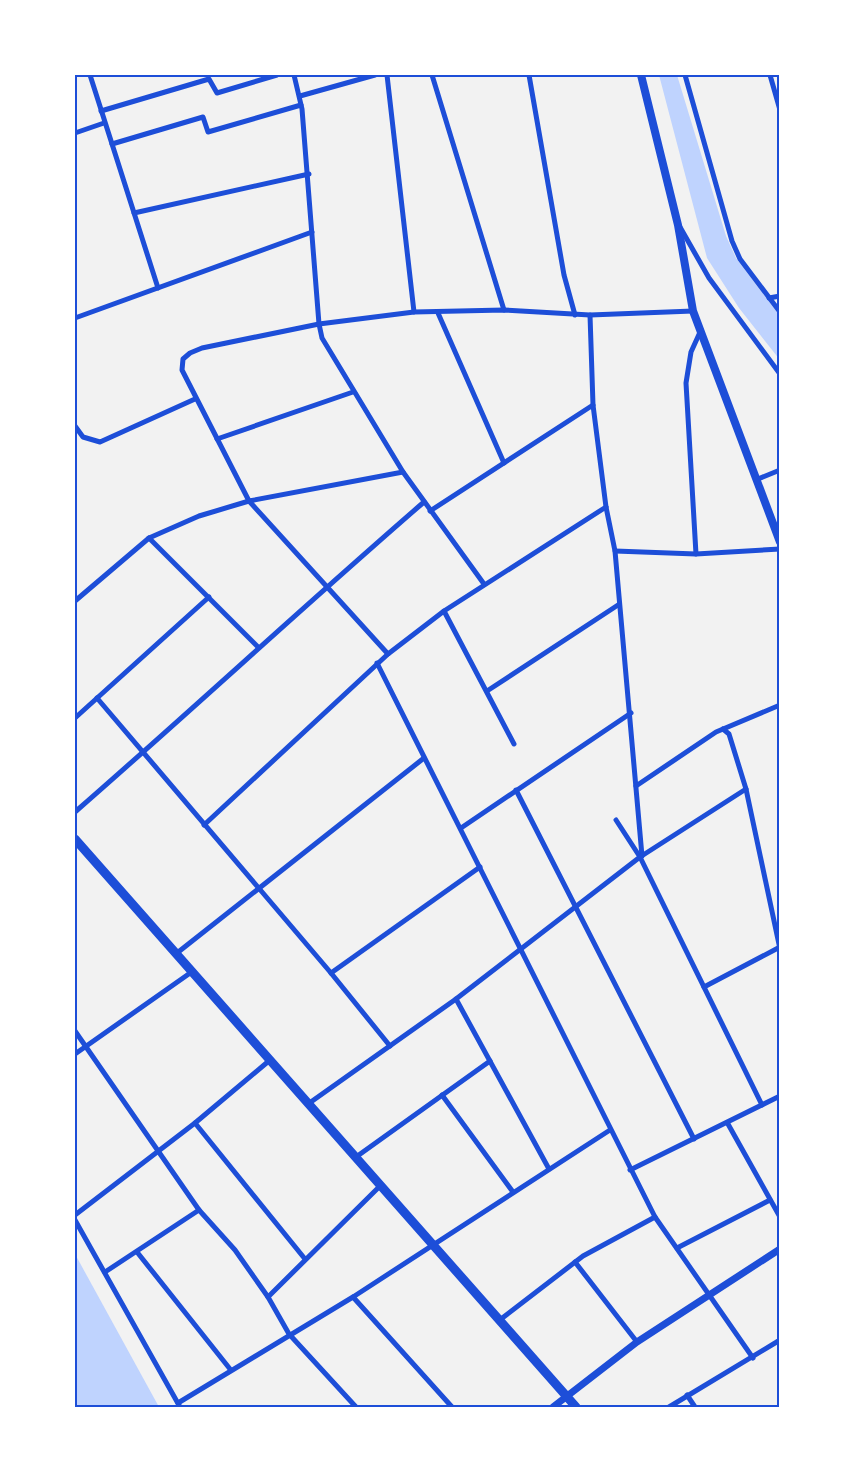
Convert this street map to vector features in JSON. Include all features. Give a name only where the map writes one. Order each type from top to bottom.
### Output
[{"type":"main road","points":[[641,75],[678,225],[693,311],[780,542]]},
{"type":"main road","points":[[75,839],[380,1186],[434,1243],[576,1407]]},
{"type":"street","points":[[90,75],[158,288]]},
{"type":"street","points":[[101,111],[209,79],[217,93],[277,75]]},
{"type":"street","points":[[294,75],[300,96],[309,174],[319,324],[322,338],[403,472],[484,584]]},
{"type":"street","points":[[300,96],[375,75]]},
{"type":"street","points":[[387,75],[414,312]]},
{"type":"street","points":[[432,75],[504,310]]},
{"type":"street","points":[[529,75],[564,275],[575,315]]},
{"type":"street","points":[[685,75],[724,220],[740,259],[780,312]]},
{"type":"street","points":[[770,75],[780,110]]},
{"type":"street","points":[[112,144],[203,117],[208,132],[301,105]]},
{"type":"street","points":[[75,133],[104,123]]},
{"type":"street","points":[[134,213],[309,174]]},
{"type":"street","points":[[678,225],[709,278],[780,374]]},
{"type":"street","points":[[75,318],[312,232]]},
{"type":"street","points":[[769,298],[780,296]]},
{"type":"street","points":[[388,654],[249,501],[195,399],[182,370],[183,359],[202,348],[319,324],[414,312],[504,310],[590,315],[693,311]]},
{"type":"street","points":[[438,313],[504,463]]},
{"type":"street","points":[[590,315],[592,405],[606,507],[615,551],[618,605],[631,713],[641,857]]},
{"type":"street","points":[[696,554],[686,383],[691,352],[700,330]]},
{"type":"street","points":[[217,439],[353,392]]},
{"type":"street","points":[[76,431],[89,441],[100,442],[195,399]]},
{"type":"street","points":[[430,511],[592,405]]},
{"type":"street","points":[[758,479],[780,470]]},
{"type":"street","points":[[75,601],[149,538],[199,516],[249,501],[403,472]]},
{"type":"street","points":[[75,812],[424,502]]},
{"type":"street","points":[[204,825],[388,654],[484,584],[606,507]]},
{"type":"street","points":[[149,538],[258,648]]},
{"type":"street","points":[[615,551],[696,554],[780,549]]},
{"type":"street","points":[[75,718],[209,597]]},
{"type":"street","points":[[487,691],[618,605]]},
{"type":"street","points":[[444,611],[514,744]]},
{"type":"street","points":[[377,663],[655,1217],[711,1294],[753,1358]]},
{"type":"street","points":[[98,698],[390,1046]]},
{"type":"street","points":[[636,786],[723,729],[780,705]]},
{"type":"street","points":[[461,828],[631,713]]},
{"type":"street","points":[[704,987],[780,948],[746,789],[729,734],[723,729]]},
{"type":"street","points":[[177,953],[424,759]]},
{"type":"street","points":[[308,1104],[456,999],[520,947],[641,857],[746,789]]},
{"type":"street","points":[[516,790],[694,1139]]},
{"type":"street","points":[[616,820],[641,857],[762,1105]]},
{"type":"street","points":[[331,973],[480,867]]},
{"type":"street","points":[[75,1054],[193,971]]},
{"type":"street","points":[[456,999],[549,1169]]},
{"type":"street","points":[[75,1031],[159,1149],[199,1210],[235,1250],[268,1297],[289,1334],[356,1407]]},
{"type":"street","points":[[75,1215],[159,1149],[195,1124],[270,1060]]},
{"type":"street","points":[[356,1157],[490,1061]]},
{"type":"street","points":[[442,1095],[513,1192]]},
{"type":"street","points":[[630,1170],[728,1124],[780,1096]]},
{"type":"street","points":[[195,1124],[305,1259]]},
{"type":"street","points":[[728,1124],[780,1217]]},
{"type":"street","points":[[75,1220],[179,1405],[230,1369],[353,1297],[610,1130]]},
{"type":"street","points":[[268,1297],[380,1186]]},
{"type":"street","points":[[677,1248],[770,1200]]},
{"type":"street","points":[[105,1272],[199,1210]]},
{"type":"street","points":[[501,1319],[575,1262],[655,1217]]},
{"type":"street","points":[[553,1407],[637,1342],[780,1249]]},
{"type":"street","points":[[137,1252],[230,1369]]},
{"type":"street","points":[[575,1262],[637,1342]]},
{"type":"street","points":[[353,1297],[452,1407]]},
{"type":"street","points":[[669,1407],[780,1340]]},
{"type":"street","points":[[687,1395],[695,1407]]},
{"type":"water","points":[[659,75],[677,75],[726,236],[736,258],[780,316],[780,360],[739,308],[707,258]]},
{"type":"water","points":[[75,1254],[159,1407],[75,1407]]}]
